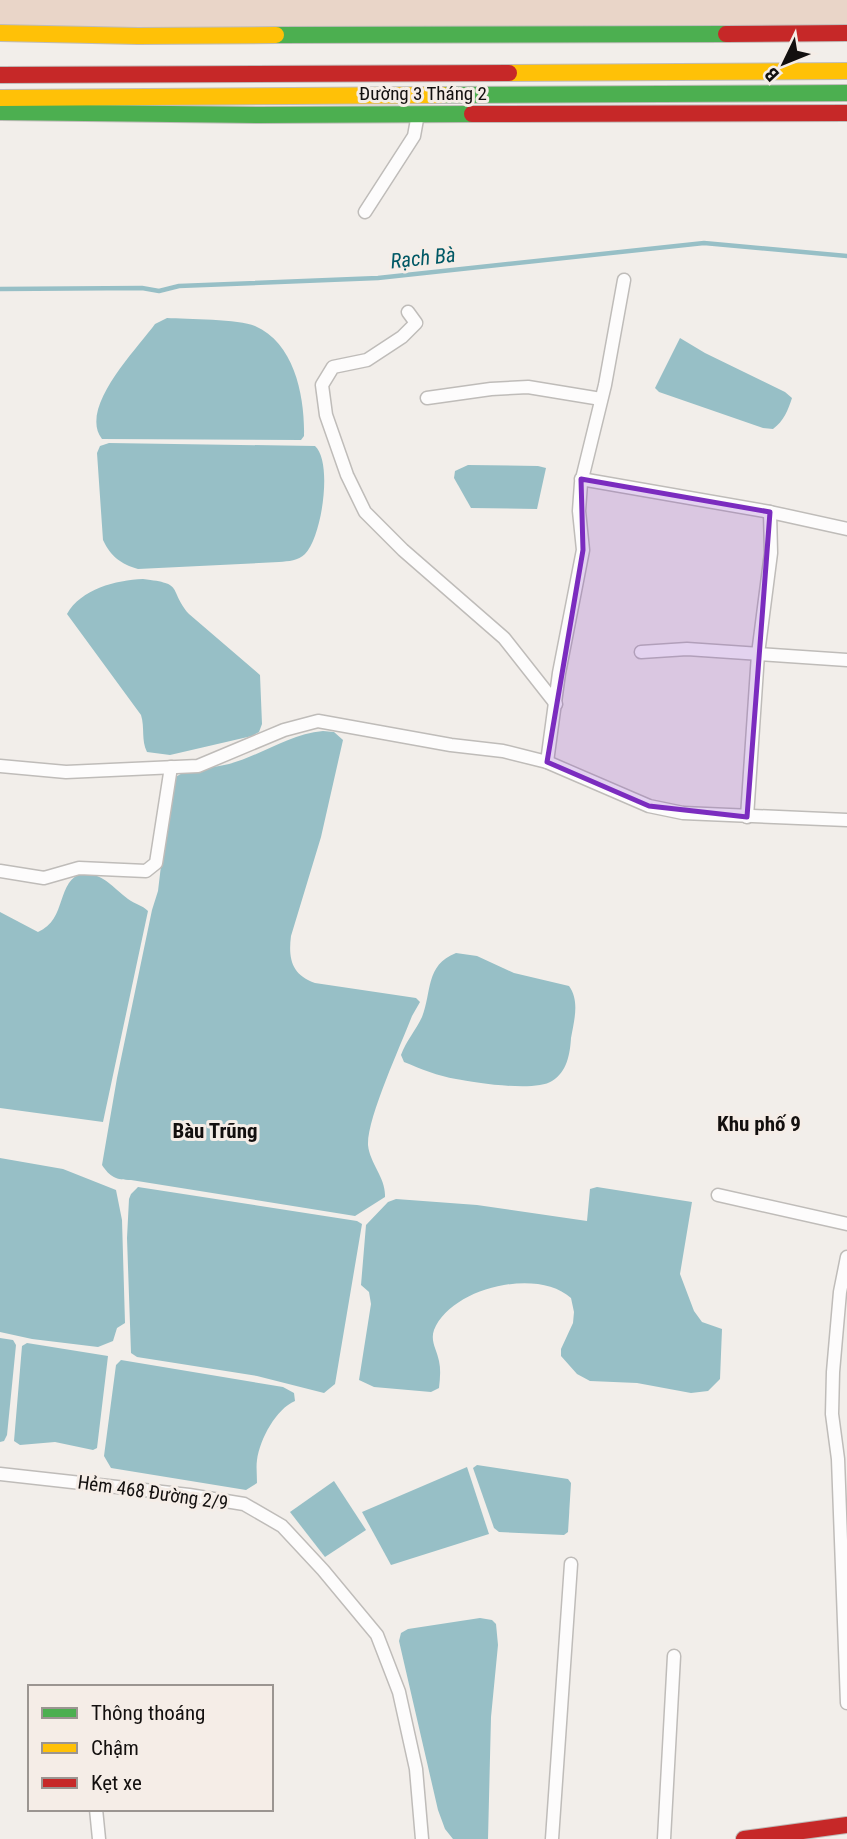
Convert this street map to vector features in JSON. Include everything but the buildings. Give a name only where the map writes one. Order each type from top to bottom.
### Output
[{"type":"main road","points":[[0,33],[138,36],[847,33]]},
{"type":"main road","name":"Đường 3 Tháng 2","points":[[0,75],[847,71]]},
{"type":"main road","name":"Đường 3 Tháng 2","points":[[0,98],[847,93]]},
{"type":"main road","name":"Đường 3 Tháng 2","points":[[0,112],[259,115],[847,113]]},
{"type":"main road","points":[[744,1839],[847,1825]]},
{"type":"street","points":[[365,212],[412,140],[418,114]]},
{"type":"street","points":[[547,762],[559,673],[583,550],[579,511],[581,479],[601,399],[624,280]]},
{"type":"street","points":[[408,312],[416,323],[402,337],[367,360],[333,367],[322,386],[326,415],[347,475],[365,512],[403,550],[504,638],[556,704]]},
{"type":"street","points":[[427,398],[528,387],[601,399]]},
{"type":"street","points":[[581,479],[770,512],[847,529]]},
{"type":"street","points":[[747,817],[758,654],[771,553],[770,512]]},
{"type":"street","points":[[641,652],[687,649],[847,660]]},
{"type":"street","points":[[0,766],[66,772],[198,765],[284,730],[318,721],[451,745],[503,751],[547,762],[649,806],[683,813],[847,820]]},
{"type":"street","points":[[0,871],[44,878],[79,868],[146,871],[153,867],[156,863],[170,767]]},
{"type":"street","points":[[718,1195],[847,1224]]},
{"type":"street","points":[[847,1258],[841,1284],[832,1414],[842,1459],[847,1703]]},
{"type":"street","name":"Hẻm 468 Đường 2/9","points":[[0,1474],[152,1490],[244,1504],[282,1525],[377,1635],[399,1692],[414,1756],[422,1839]]},
{"type":"street","points":[[552,1839],[571,1564]]},
{"type":"street","points":[[664,1839],[674,1656]]},
{"type":"street","points":[[96,1811],[99,1839]]},
{"type":"highlighted area","points":[[581,479],[770,512],[747,817],[649,806],[547,762],[583,550]]},
{"type":"shaded area","points":[[0,0],[847,0],[847,25],[0,28]]},
{"type":"water","points":[[167,318],[237,322],[255,326],[269,334],[280,345],[295,373],[304,421],[304,436],[301,440],[102,439],[97,426],[103,396],[124,363],[155,324]]},
{"type":"water","points":[[680,338],[785,392],[792,398],[780,422],[773,429],[763,428],[659,392],[655,388]]},
{"type":"water","points":[[109,443],[315,446],[323,467],[324,483],[320,517],[311,545],[302,556],[286,561],[138,569],[126,565],[113,555],[103,540],[97,453],[100,446]]},
{"type":"water","points":[[468,465],[546,468],[537,509],[471,508],[454,478],[455,471]]},
{"type":"water","points":[[143,579],[171,585],[189,614],[260,675],[262,724],[259,732],[252,736],[170,755],[147,752],[141,715],[67,614],[81,598],[100,587]]},
{"type":"water","points":[[323,731],[334,732],[343,740],[321,837],[291,936],[290,952],[293,965],[307,980],[416,998],[420,1002],[386,1081],[369,1133],[369,1152],[383,1184],[385,1197],[355,1216],[114,1177],[102,1165],[117,1078],[158,891],[171,781],[184,773],[229,764],[287,740]]},
{"type":"water","points":[[84,872],[104,879],[148,911],[103,1122],[0,1108],[0,912],[38,932],[54,918],[69,883]]},
{"type":"water","points":[[456,953],[477,956],[514,973],[569,986],[574,998],[575,1018],[569,1056],[561,1073],[552,1081],[520,1086],[465,1081],[404,1062],[401,1055],[422,1017],[434,972],[446,958]]},
{"type":"water","points":[[0,1158],[63,1169],[116,1190],[122,1220],[125,1323],[117,1328],[113,1341],[98,1347],[0,1332]]},
{"type":"water","points":[[138,1187],[357,1221],[362,1224],[335,1384],[324,1393],[257,1376],[137,1357],[131,1353],[127,1238],[129,1199]]},
{"type":"water","points":[[597,1187],[692,1202],[680,1274],[694,1311],[702,1322],[722,1329],[720,1379],[708,1391],[691,1393],[637,1383],[590,1381],[577,1374],[561,1356],[561,1349],[573,1323],[571,1298],[556,1289],[538,1284],[517,1283],[476,1293],[443,1315],[433,1334],[440,1364],[439,1388],[431,1392],[374,1387],[359,1380],[371,1304],[369,1292],[361,1285],[366,1225],[388,1202],[396,1199],[477,1205],[587,1221],[590,1189]]},
{"type":"water","points":[[0,1338],[13,1340],[16,1345],[7,1435],[4,1441],[0,1442]]},
{"type":"water","points":[[27,1343],[108,1356],[97,1448],[93,1450],[55,1442],[20,1445],[14,1441],[22,1346]]},
{"type":"water","points":[[121,1360],[283,1387],[294,1393],[295,1401],[275,1418],[262,1443],[257,1460],[257,1483],[246,1490],[111,1468],[104,1456],[116,1365]]},
{"type":"water","points":[[477,1465],[568,1479],[571,1483],[568,1532],[564,1535],[499,1532],[494,1528],[473,1468]]},
{"type":"water","points":[[467,1467],[489,1534],[391,1565],[362,1512]]},
{"type":"water","points":[[334,1481],[366,1530],[325,1557],[290,1512]]},
{"type":"water","points":[[480,1618],[492,1620],[496,1624],[498,1645],[491,1717],[488,1839],[453,1839],[445,1829],[438,1810],[399,1641],[401,1633],[408,1629]]},
{"type":"waterway","name":"Rạch Bà","points":[[0,289],[142,288],[159,291],[179,286],[378,278],[704,243],[847,256]]},
{"type":"traffic: fast","points":[[276,35],[726,34]]},
{"type":"traffic: fast","points":[[443,95],[847,93]]},
{"type":"traffic: fast","points":[[0,112],[472,114]]},
{"type":"traffic: slow","points":[[0,33],[276,35]]},
{"type":"traffic: slow","points":[[509,73],[847,71]]},
{"type":"traffic: slow","points":[[0,98],[443,95]]},
{"type":"traffic: jam","points":[[726,34],[847,33]]},
{"type":"traffic: jam","points":[[0,75],[509,73]]},
{"type":"traffic: jam","points":[[472,114],[847,113]]},
{"type":"traffic: jam","points":[[744,1839],[847,1825]]},
{"type":"district","name":"Khu phố 9","points":[[759,1124]]},
{"type":"district","name":"Bàu Trũng","points":[[215,1131]]}]
